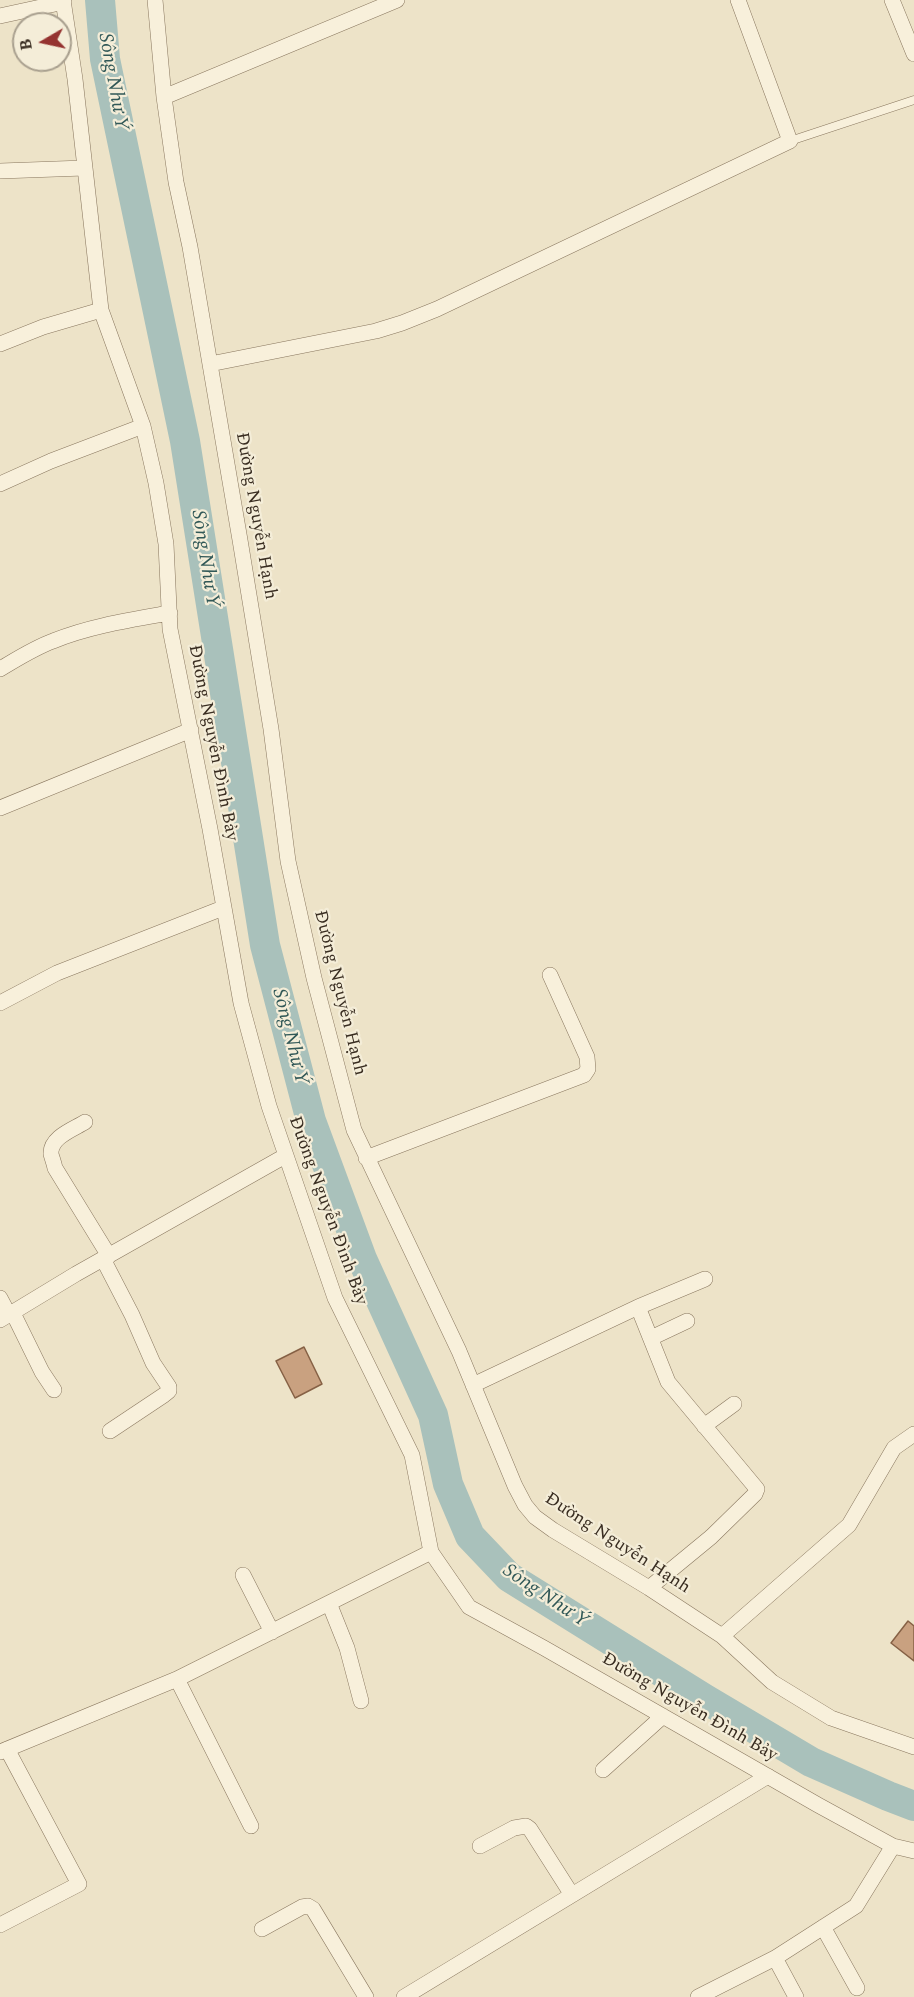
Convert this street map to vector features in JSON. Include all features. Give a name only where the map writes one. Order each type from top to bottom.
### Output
[{"type":"street","name":"Đường Nguyễn Hạnh","points":[[155,0],[164,97],[176,182],[190,247],[269,718],[288,861],[314,978],[354,1131],[459,1351],[515,1486],[525,1505],[535,1517],[722,1636],[772,1683],[831,1718],[914,1747]]},
{"type":"street","points":[[164,97],[398,0]]},
{"type":"street","points":[[210,364],[376,331],[402,323],[437,309],[790,141],[738,0]]},
{"type":"street","points":[[892,0],[914,54]]},
{"type":"street","points":[[0,16],[64,1]]},
{"type":"street","name":"Đường Nguyễn Đình Bảy","points":[[64,1],[101,310],[143,426],[156,483],[166,543],[170,629],[241,1003],[269,1106],[335,1298],[412,1455],[431,1552],[469,1607],[893,1846],[914,1851]]},
{"type":"street","points":[[0,171],[84,168]]},
{"type":"street","points":[[0,344],[43,327],[101,310]]},
{"type":"street","points":[[0,484],[51,461],[143,426]]},
{"type":"street","points":[[0,669],[51,642],[74,634],[170,613]]},
{"type":"street","points":[[0,808],[190,730]]},
{"type":"street","points":[[0,1003],[57,973],[223,908]]},
{"type":"street","points":[[366,1158],[584,1075],[588,1068],[586,1057],[549,975]]},
{"type":"street","points":[[86,1122],[58,1138],[53,1144],[51,1153],[55,1168],[106,1258],[153,1364],[169,1387],[169,1391],[164,1395],[110,1431]]},
{"type":"street","points":[[7,1316],[285,1156]]},
{"type":"street","points":[[473,1384],[638,1307],[705,1279]]},
{"type":"street","points":[[0,1298],[7,1316],[54,1390]]},
{"type":"street","points":[[638,1307],[668,1382],[757,1489],[755,1494],[711,1537],[649,1588]]},
{"type":"street","points":[[651,1338],[687,1321]]},
{"type":"street","points":[[704,1426],[734,1404]]},
{"type":"street","points":[[722,1636],[849,1524],[894,1448],[914,1434]]},
{"type":"street","points":[[0,1925],[80,1884],[4,1750],[177,1679],[431,1552]]},
{"type":"street","points":[[243,1575],[272,1632]]},
{"type":"street","points":[[329,1603],[347,1648],[361,1701]]},
{"type":"street","points":[[177,1679],[251,1826]]},
{"type":"street","points":[[603,1770],[663,1716]]},
{"type":"street","points":[[404,1997],[768,1776]]},
{"type":"street","points":[[480,1845],[514,1828],[526,1826],[572,1895]]},
{"type":"street","points":[[698,1997],[775,1958],[856,1906],[893,1846]]},
{"type":"street","points":[[262,1929],[302,1907],[308,1906],[313,1909],[366,1997]]},
{"type":"street","points":[[823,1927],[857,1988]]},
{"type":"street","points":[[775,1958],[796,1997]]},
{"type":"lane","points":[[790,141],[914,100]]},
{"type":"building","points":[[304,1347],[322,1384],[295,1398],[276,1361]]},
{"type":"building","points":[[908,1621],[914,1626],[914,1661],[891,1643]]},
{"type":"waterway","name":"Sông Như Ý","points":[[100,0],[105,59],[185,441],[265,945],[311,1121],[362,1259],[433,1415],[448,1484],[470,1536],[509,1577],[705,1699],[811,1762],[914,1806]]}]
